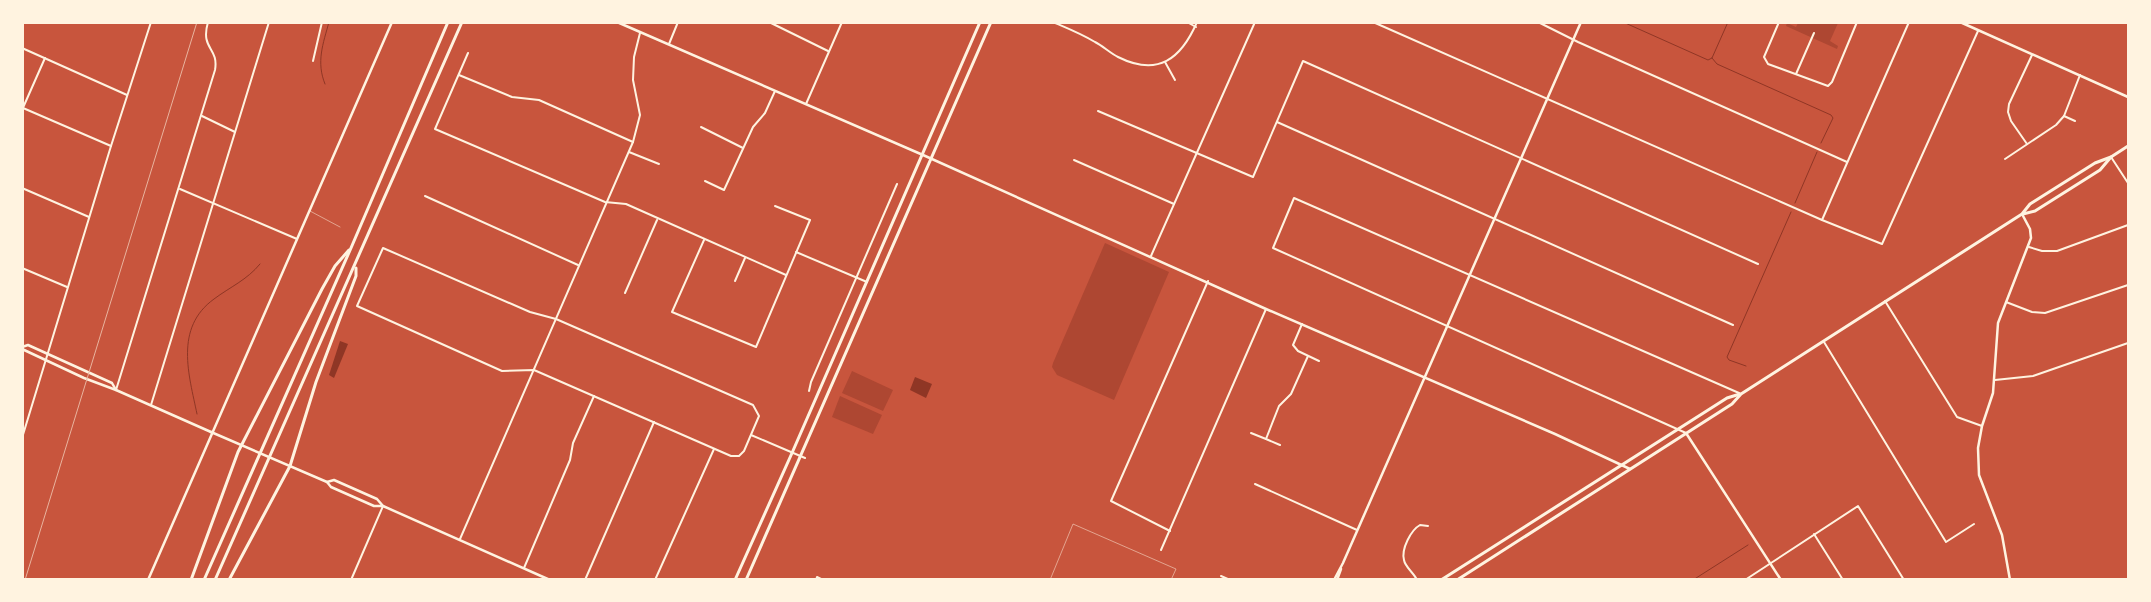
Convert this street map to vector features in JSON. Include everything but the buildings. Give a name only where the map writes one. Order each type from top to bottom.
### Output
[{"type":"main road","points":[[204,580],[351,248],[448,22]]},
{"type":"main road","points":[[215,580],[462,22]]},
{"type":"main road","points":[[734,580],[792,453],[980,22]]},
{"type":"main road","points":[[746,580],[991,22]]},
{"type":"main road","points":[[1457,580],[1732,404],[1741,394],[1823,340],[2022,214],[2030,204],[2087,168],[2111,157],[2128,146]]},
{"type":"main road","points":[[2022,214],[2035,211],[2100,170],[2111,157]]},
{"type":"main road","points":[[191,580],[242,445],[326,281],[335,266],[351,248]]},
{"type":"main road","points":[[230,580],[290,466],[316,382],[356,276],[356,264]]},
{"type":"main road","points":[[1441,580],[1623,466],[1727,398],[1741,394]]},
{"type":"street","points":[[22,438],[67,287],[151,22]]},
{"type":"street","points":[[116,390],[180,189],[216,63],[205,38],[208,22]]},
{"type":"street","points":[[151,405],[269,22]]},
{"type":"street","points":[[313,61],[322,22]]},
{"type":"street","points":[[148,580],[211,432],[392,22]]},
{"type":"street","points":[[617,22],[923,155],[1266,309],[1425,377],[1630,469]]},
{"type":"street","points":[[669,44],[678,22]]},
{"type":"street","points":[[770,22],[829,51]]},
{"type":"street","points":[[806,104],[842,22]]},
{"type":"street","points":[[1053,22],[1096,42],[1116,56],[1131,63],[1147,66],[1166,62],[1182,50],[1197,22]]},
{"type":"street","points":[[1187,22],[1196,26]]},
{"type":"street","points":[[1151,256],[1255,22]]},
{"type":"street","points":[[1373,22],[1822,220],[1882,244],[1978,31]]},
{"type":"street","points":[[1538,22],[1847,162]]},
{"type":"street","points":[[1335,580],[1581,22]]},
{"type":"street","points":[[1780,22],[1764,57],[1765,61],[1796,75],[1828,86],[1832,82],[1857,22]]},
{"type":"street","points":[[1822,220],[1909,22]]},
{"type":"street","points":[[1960,22],[2128,97]]},
{"type":"street","points":[[460,539],[605,202],[633,142],[640,115],[633,80],[634,56],[640,32]]},
{"type":"street","points":[[1796,75],[1814,33]]},
{"type":"street","points":[[22,48],[127,95]]},
{"type":"street","points":[[468,53],[435,129],[605,202],[626,204],[786,275]]},
{"type":"street","points":[[2027,144],[2008,112],[2009,104],[2032,54]]},
{"type":"street","points":[[45,58],[23,109],[111,146]]},
{"type":"street","points":[[1098,111],[1253,177],[1303,61],[1758,264]]},
{"type":"street","points":[[1166,62],[1175,80]]},
{"type":"street","points":[[2005,159],[2056,125],[2064,116],[2080,75]]},
{"type":"street","points":[[459,76],[512,98],[539,100],[633,142]]},
{"type":"street","points":[[705,181],[724,190],[753,127],[765,113],[775,91]]},
{"type":"street","points":[[202,116],[235,132]]},
{"type":"street","points":[[2064,116],[2075,121]]},
{"type":"street","points":[[1277,122],[1733,325]]},
{"type":"street","points":[[700,127],[743,148]]},
{"type":"street","points":[[629,152],[659,164]]},
{"type":"street","points":[[2111,157],[2128,183]]},
{"type":"street","points":[[1074,160],[1174,204]]},
{"type":"street","points":[[809,391],[811,382],[897,184]]},
{"type":"street","points":[[22,188],[90,217]]},
{"type":"street","points":[[180,189],[297,239]]},
{"type":"street","points":[[425,196],[579,265]]},
{"type":"street","points":[[1741,394],[1294,198],[1273,248],[1680,428],[1686,432],[1781,580]]},
{"type":"street","points":[[704,240],[672,312],[756,347],[810,220],[776,206]]},
{"type":"street","points":[[2010,580],[2002,535],[1979,475],[1978,448],[1982,426],[1993,393],[1997,332],[2006,302],[2029,247],[2031,234],[2022,214]]},
{"type":"street","points":[[625,293],[657,219]]},
{"type":"street","points":[[2029,247],[2042,251],[2057,251],[2128,225]]},
{"type":"street","points":[[383,248],[530,312],[556,319],[753,404],[759,416],[744,450],[739,456],[731,456],[534,370],[502,371],[357,306],[383,248]]},
{"type":"street","points":[[796,252],[867,282]]},
{"type":"street","points":[[735,281],[745,258]]},
{"type":"street","points":[[22,268],[67,287]]},
{"type":"street","points":[[1170,531],[1111,502],[1208,282]]},
{"type":"street","points":[[2006,302],[2032,312],[2045,313],[2128,285]]},
{"type":"street","points":[[1885,301],[1957,417],[1982,426]]},
{"type":"street","points":[[1161,550],[1266,309]]},
{"type":"street","points":[[1302,324],[1293,345],[1298,351],[1319,361]]},
{"type":"street","points":[[1823,340],[1946,542],[1974,524]]},
{"type":"street","points":[[1995,380],[2033,376],[2128,343]]},
{"type":"street","points":[[22,348],[28,345],[112,383],[116,390]]},
{"type":"street","points":[[22,348],[45,361],[327,482],[331,488],[374,506],[383,506],[550,580]]},
{"type":"street","points":[[1266,439],[1279,406],[1291,394],[1308,356]]},
{"type":"street","points":[[524,568],[570,460],[573,443],[594,396]]},
{"type":"street","points":[[584,580],[654,422]]},
{"type":"street","points":[[1251,433],[1280,445]]},
{"type":"street","points":[[751,435],[805,458]]},
{"type":"street","points":[[655,580],[714,448]]},
{"type":"street","points":[[1610,474],[1615,468],[1612,461]]},
{"type":"street","points":[[327,482],[334,480],[377,499],[383,506]]},
{"type":"street","points":[[1255,484],[1358,530]]},
{"type":"street","points":[[351,580],[383,506]]},
{"type":"street","points":[[1745,580],[1858,506],[1904,580]]},
{"type":"street","points":[[1418,580],[1404,562],[1404,554],[1412,532],[1420,525],[1428,526]]},
{"type":"street","points":[[1814,534],[1843,580]]},
{"type":"street","points":[[1221,576],[1230,580]]},
{"type":"street","points":[[816,578],[823,580]]},
{"type":"lane","points":[[310,211],[340,227]]},
{"type":"lane","points":[[1050,580],[1074,524],[1176,569],[1171,580]]},
{"type":"shaded area","points":[[1787,23],[1796,27],[1798,23],[1838,23],[1830,41],[1838,46],[1837,49],[1786,26]]},
{"type":"shaded area","points":[[1105,243],[1169,272],[1114,400],[1057,375],[1052,367]]},
{"type":"shaded area","points":[[340,341],[348,344],[334,378],[329,375]]},
{"type":"shaded area","points":[[852,371],[893,390],[883,411],[842,393]]},
{"type":"shaded area","points":[[915,377],[932,384],[926,398],[910,390]]},
{"type":"shaded area","points":[[840,396],[882,415],[873,434],[832,417]]},
{"type":"waterway","points":[[325,84],[322,76],[321,61],[329,22]]},
{"type":"waterway","points":[[1623,22],[1708,60],[1712,58],[1728,22]]},
{"type":"waterway","points":[[1712,58],[1717,64],[1831,115],[1833,118],[1821,143]]},
{"type":"waterway","points":[[1795,203],[1817,152]]},
{"type":"waterway","points":[[1746,366],[1729,360],[1727,357],[1791,212]]},
{"type":"waterway","points":[[197,414],[188,368],[189,338],[193,324],[201,311],[214,299],[244,279],[260,264]]},
{"type":"waterway","points":[[1693,580],[1748,545]]},
{"type":"railway","points":[[25,580],[197,22]]}]
